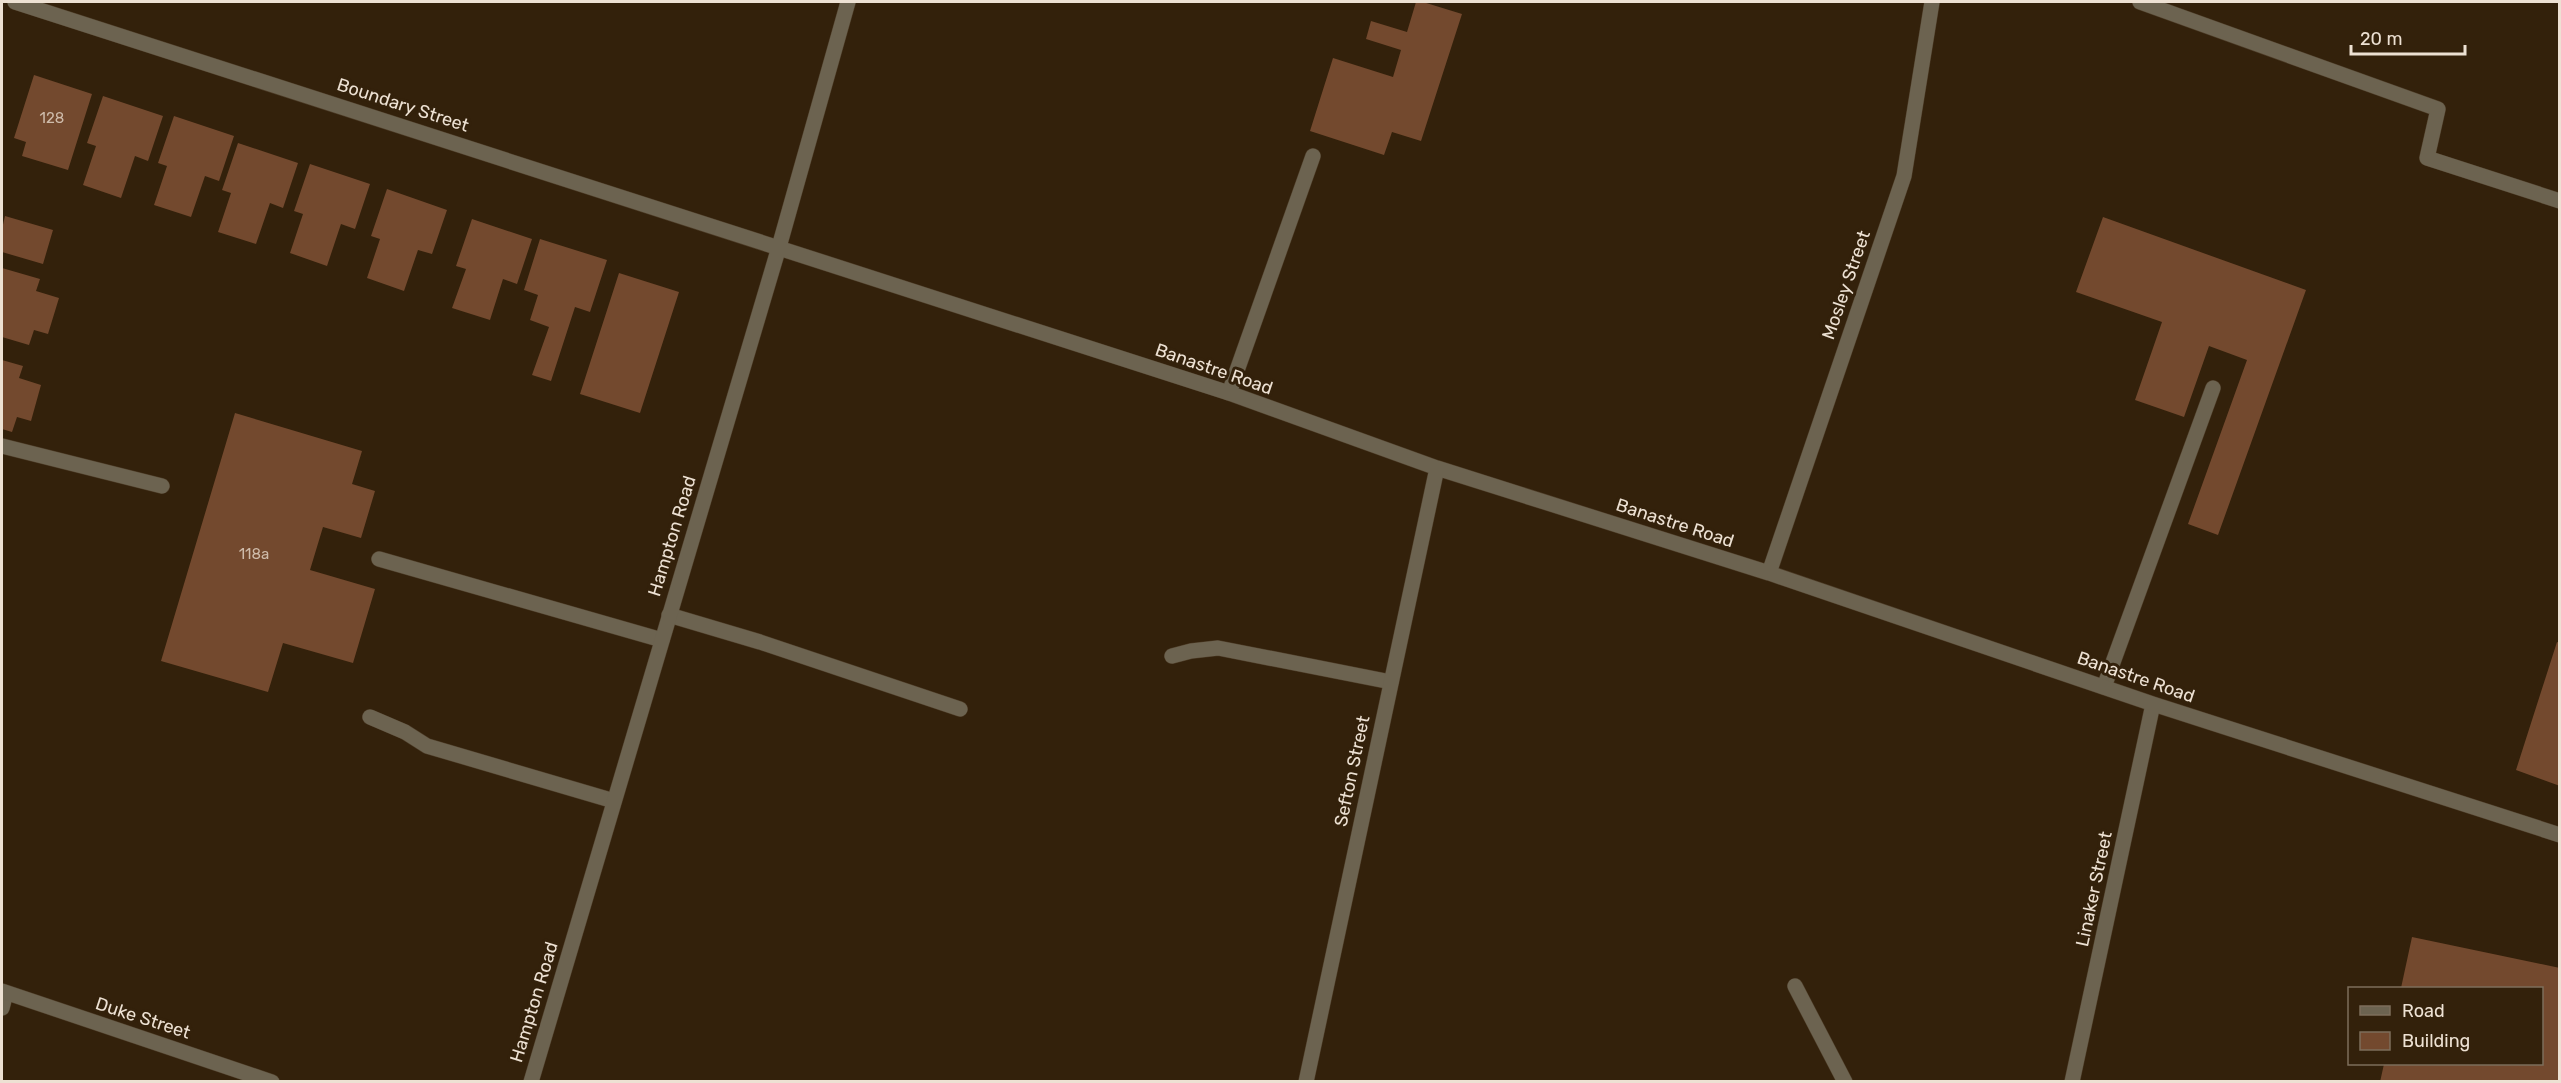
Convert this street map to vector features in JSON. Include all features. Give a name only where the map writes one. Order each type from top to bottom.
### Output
[{"type":"street","name":"Boundary Street","points":[[15,2],[779,247]]},
{"type":"street","name":"Hampton Road","points":[[531,1082],[779,247],[848,2]]},
{"type":"street","name":"Mosley Street","points":[[1769,573],[1904,176],[1932,2]]},
{"type":"street","points":[[2140,2],[2438,109],[2427,158],[2559,201]]},
{"type":"street","points":[[1229,393],[1313,156]]},
{"type":"street","name":"Banastre Road","points":[[779,247],[1229,393],[1437,468],[1769,573],[2153,704],[2559,835]]},
{"type":"street","points":[[2104,687],[2213,387]]},
{"type":"street","points":[[2,446],[162,486]]},
{"type":"street","name":"Sefton Street","points":[[1306,1082],[1437,468]]},
{"type":"street","points":[[379,559],[662,640]]},
{"type":"street","points":[[669,615],[760,642],[960,709]]},
{"type":"street","points":[[1172,656],[1203,649],[1225,649],[1391,682]]},
{"type":"street","name":"Linaker Street","points":[[2072,1082],[2153,704]]},
{"type":"street","points":[[370,717],[405,732],[428,746],[614,801]]},
{"type":"street","points":[[1795,986],[1845,1082]]},
{"type":"street","points":[[2,1008],[4,992]]},
{"type":"street","name":"Duke Street","points":[[4,992],[272,1082]]},
{"type":"building","points":[[1416,2],[1462,14],[1421,141],[1392,132],[1384,155],[1310,131],[1333,58],[1393,77],[1401,50],[1366,39],[1371,21],[1407,32]]},
{"type":"building","points":[[34,75],[92,94],[68,170],[22,156],[26,142],[14,138]]},
{"type":"building","points":[[103,96],[163,116],[148,161],[135,156],[121,198],[83,185],[96,146],[87,143]]},
{"type":"building","points":[[174,116],[234,136],[219,181],[205,176],[191,217],[154,205],[167,166],[158,163]]},
{"type":"building","points":[[238,143],[298,163],[283,208],[270,203],[256,244],[218,232],[231,193],[222,190]]},
{"type":"building","points":[[310,164],[370,184],[355,229],[341,224],[327,266],[290,253],[303,214],[294,211]]},
{"type":"building","points":[[387,189],[447,210],[432,254],[418,250],[404,291],[367,278],[380,239],[371,236]]},
{"type":"building","points":[[5,216],[53,230],[43,264],[2,252],[2,229]]},
{"type":"building","points":[[2103,217],[2306,290],[2218,535],[2188,524],[2247,360],[2209,346],[2184,417],[2135,400],[2162,322],[2076,292]]},
{"type":"building","points":[[472,219],[532,239],[517,284],[503,279],[490,320],[452,308],[466,269],[456,266]]},
{"type":"building","points":[[540,239],[607,260],[590,312],[575,307],[551,381],[532,375],[549,327],[530,320],[538,295],[524,290]]},
{"type":"building","points":[[2,268],[40,279],[36,291],[59,298],[48,334],[34,330],[29,345],[2,337]]},
{"type":"building","points":[[619,273],[679,292],[640,413],[580,394]]},
{"type":"building","points":[[2,360],[23,366],[19,378],[41,385],[31,421],[17,417],[12,432],[2,429]]},
{"type":"building","points":[[235,413],[362,451],[352,484],[375,491],[361,538],[323,527],[310,570],[375,589],[353,663],[283,643],[268,692],[161,661]]},
{"type":"building","points":[[2557,642],[2560,643],[2560,786],[2516,770]]},
{"type":"building","points":[[2412,937],[2560,968],[2560,1082],[2380,1082],[2384,1065],[2543,1065],[2543,987],[2401,987]]}]
